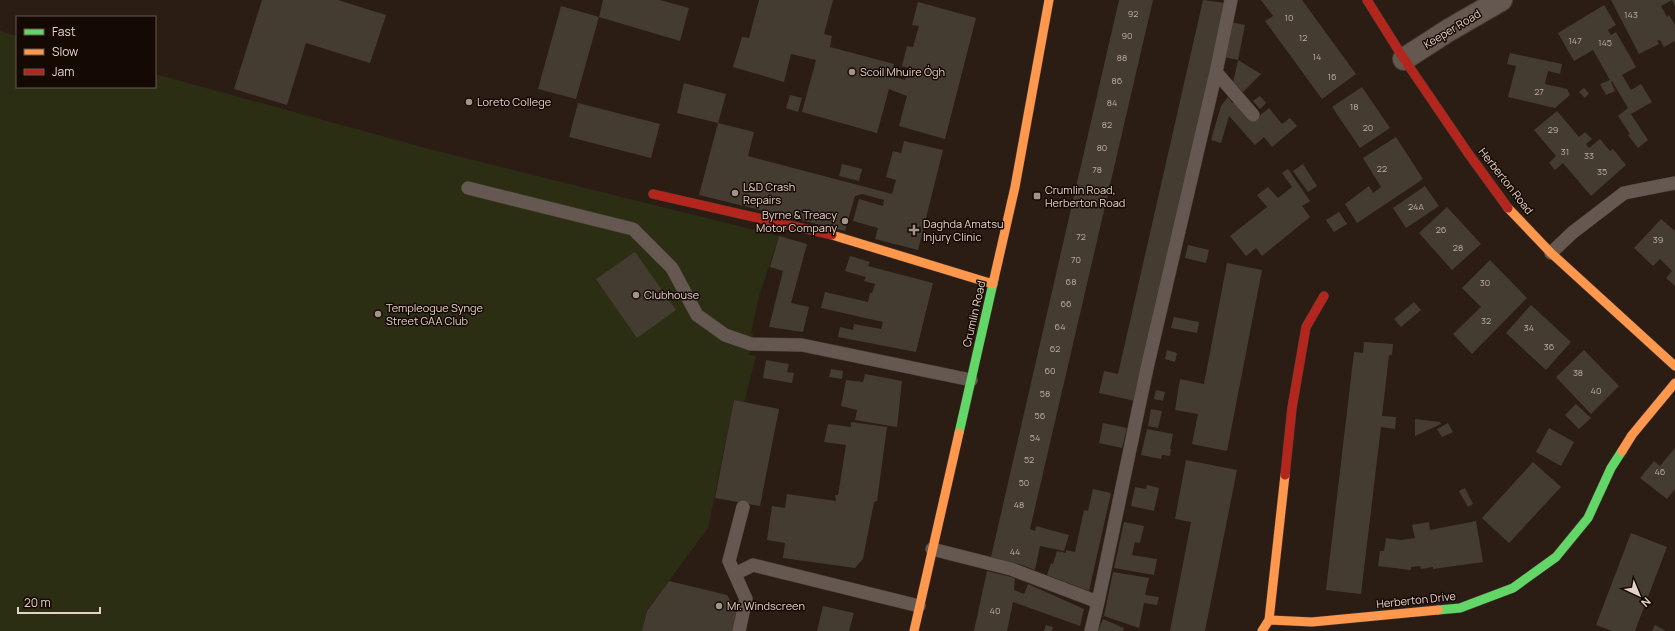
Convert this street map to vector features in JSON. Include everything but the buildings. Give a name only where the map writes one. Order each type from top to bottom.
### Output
[{"type":"street","name":"Crumlin Road","points":[[914,631],[1015,187],[1049,0]]},
{"type":"street","name":"Herberton Road","points":[[1367,0],[1404,59],[1507,206],[1551,253],[1675,366]]},
{"type":"street","name":"Keeper Road","points":[[1404,59],[1449,30],[1501,0]]},
{"type":"street","points":[[653,194],[819,231],[993,284]]},
{"type":"street","points":[[1262,631],[1269,620],[1291,416],[1306,327],[1324,296]]},
{"type":"street","name":"Herberton Drive","points":[[1269,620],[1312,622],[1460,608],[1513,588],[1556,557],[1588,518],[1611,468],[1632,435],[1675,383]]},
{"type":"lane","points":[[1091,631],[1147,368],[1216,72],[1231,0]]},
{"type":"lane","points":[[1216,72],[1253,115]]},
{"type":"lane","points":[[1551,253],[1572,233],[1624,193],[1675,183]]},
{"type":"lane","points":[[468,188],[633,229],[672,268],[697,315],[725,335],[751,344],[802,346],[971,380]]},
{"type":"lane","points":[[739,631],[746,599],[729,561],[743,507]]},
{"type":"lane","points":[[932,549],[1011,569],[1098,602]]},
{"type":"lane","points":[[734,574],[753,565],[919,606]]},
{"type":"green space","name":"Templeogue Synge Street GAA Club","points":[[0,31],[16,36],[16,88],[156,88],[156,74],[429,149],[779,236],[759,296],[751,333],[753,334],[749,355],[756,356],[744,402],[734,400],[708,528],[647,610],[642,631],[0,631]]},
{"type":"traffic: fast","points":[[959,433],[994,279]]},
{"type":"traffic: fast","points":[[1438,610],[1460,608],[1513,588],[1556,557],[1588,518],[1611,468],[1622,451]]},
{"type":"traffic: slow","points":[[994,279],[1015,187],[1049,0]]},
{"type":"traffic: slow","points":[[1508,208],[1551,253],[1675,366]]},
{"type":"traffic: slow","points":[[832,235],[993,284]]},
{"type":"traffic: slow","points":[[1622,451],[1632,435],[1675,383]]},
{"type":"traffic: slow","points":[[914,631],[959,433]]},
{"type":"traffic: slow","points":[[1262,631],[1269,620],[1285,475]]},
{"type":"traffic: slow","points":[[1269,620],[1312,622],[1438,610]]},
{"type":"traffic: jam","points":[[1367,0],[1404,59],[1468,153],[1508,208]]},
{"type":"traffic: jam","points":[[653,194],[832,235]]},
{"type":"traffic: jam","points":[[1285,475],[1292,408],[1306,327],[1324,296]]},
{"type":"place","name":"Scoil Mhuire Ógh","points":[[852,72]]},
{"type":"place","name":"Loreto College","points":[[469,102]]},
{"type":"place","name":"L&D Crash Repairs","points":[[735,193]]},
{"type":"place","name":"Crumlin Road, Herberton Road","points":[[1037,196]]},
{"type":"place","name":"Byrne & Treacy Motor Company","points":[[845,221]]},
{"type":"place","name":"Daghda Amatsu Injury Clinic","points":[[914,230]]},
{"type":"place","name":"Clubhouse","points":[[636,295]]},
{"type":"place","name":"Templeogue Synge Street GAA Club","points":[[378,314]]},
{"type":"place","name":"Mr. Windscreen","points":[[719,606]]}]
